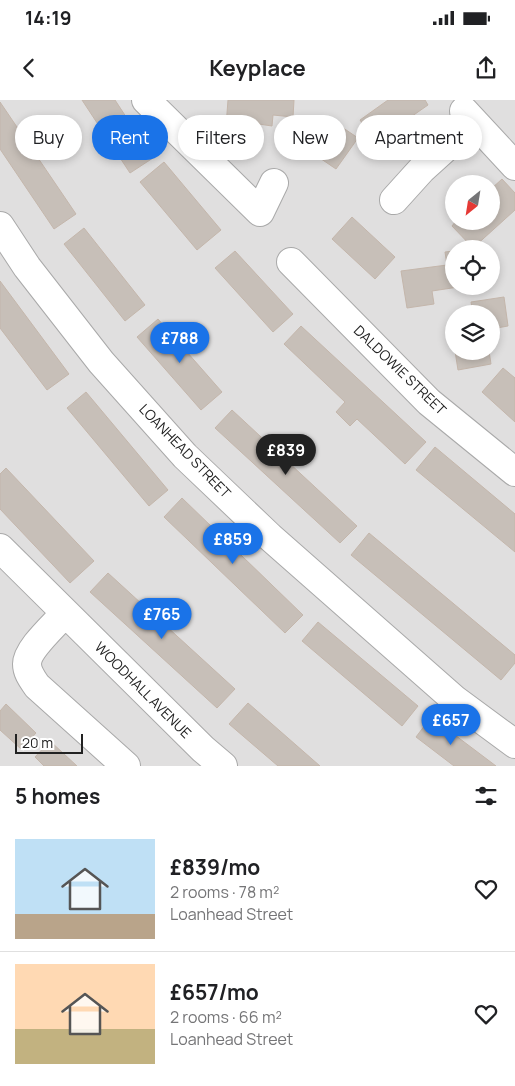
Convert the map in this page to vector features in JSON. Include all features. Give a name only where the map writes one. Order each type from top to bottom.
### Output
[{"type":"street","points":[[146,100],[260,212],[274,183]]},
{"type":"street","points":[[394,200],[469,117],[515,166]]},
{"type":"street","name":"LOANHEAD STREET","points":[[0,226],[27,267],[102,362],[185,456],[270,537],[454,699],[515,744]]},
{"type":"street","name":"DALDOWIE STREET","points":[[291,262],[429,402],[515,472]]},
{"type":"street","name":"WOODHALL AVENUE","points":[[0,548],[203,749],[223,766]]},
{"type":"street","points":[[65,613],[31,652],[27,664],[30,677],[37,686],[126,766]]},
{"type":"shaded area","points":[[0,100],[515,100],[515,766],[0,766]]},
{"type":"building","points":[[82,100],[115,100],[125,115],[92,115]]},
{"type":"building","points":[[228,100],[294,100],[293,115],[273,115],[272,126],[264,125],[264,115],[227,115]]},
{"type":"building","points":[[388,100],[425,100],[428,105],[414,115],[367,115]]},
{"type":"building","points":[[0,102],[15,124],[15,160],[39,160],[76,214],[54,229],[0,149]]},
{"type":"building","points":[[346,130],[356,137],[356,141],[346,155]]},
{"type":"building","points":[[121,160],[150,160],[130,173]]},
{"type":"building","points":[[323,160],[342,160],[336,169]]},
{"type":"building","points":[[164,162],[221,230],[197,250],[140,182]]},
{"type":"building","points":[[502,179],[515,193],[515,210],[500,224],[500,181]]},
{"type":"building","points":[[352,217],[395,257],[375,279],[332,239]]},
{"type":"building","points":[[84,228],[145,305],[125,321],[64,244]]},
{"type":"building","points":[[456,230],[493,230],[482,240],[465,240]]},
{"type":"building","points":[[235,251],[293,314],[273,332],[215,268]]},
{"type":"building","points":[[445,265],[445,289],[432,291],[434,304],[407,308],[401,271]]},
{"type":"building","points":[[0,281],[69,374],[47,390],[0,328]]},
{"type":"building","points":[[504,297],[508,326],[500,327],[500,305],[472,305],[471,302]]},
{"type":"building","points":[[158,319],[222,392],[201,410],[137,337]]},
{"type":"building","points":[[301,326],[426,442],[405,464],[357,419],[350,426],[336,412],[345,402],[284,344]]},
{"type":"building","points":[[456,360],[490,360],[491,364],[458,370]]},
{"type":"building","points":[[503,368],[515,378],[515,422],[482,392]]},
{"type":"building","points":[[86,392],[168,490],[149,506],[67,408]]},
{"type":"building","points":[[232,410],[357,526],[340,543],[215,428]]},
{"type":"building","points":[[435,447],[515,514],[515,552],[416,470]]},
{"type":"building","points":[[6,468],[94,561],[70,583],[0,509],[0,474]]},
{"type":"building","points":[[182,498],[303,615],[285,633],[164,517]]},
{"type":"building","points":[[369,533],[515,655],[515,663],[501,680],[351,555]]},
{"type":"building","points":[[108,573],[235,689],[217,708],[90,592]]},
{"type":"building","points":[[318,622],[418,706],[402,726],[302,641]]},
{"type":"building","points":[[248,703],[320,766],[278,766],[229,724]]},
{"type":"building","points":[[6,704],[36,733],[21,749],[0,730],[0,711]]},
{"type":"building","points":[[431,717],[496,766],[454,766],[416,737]]},
{"type":"building","points":[[50,741],[77,766],[44,766],[35,757]]}]
